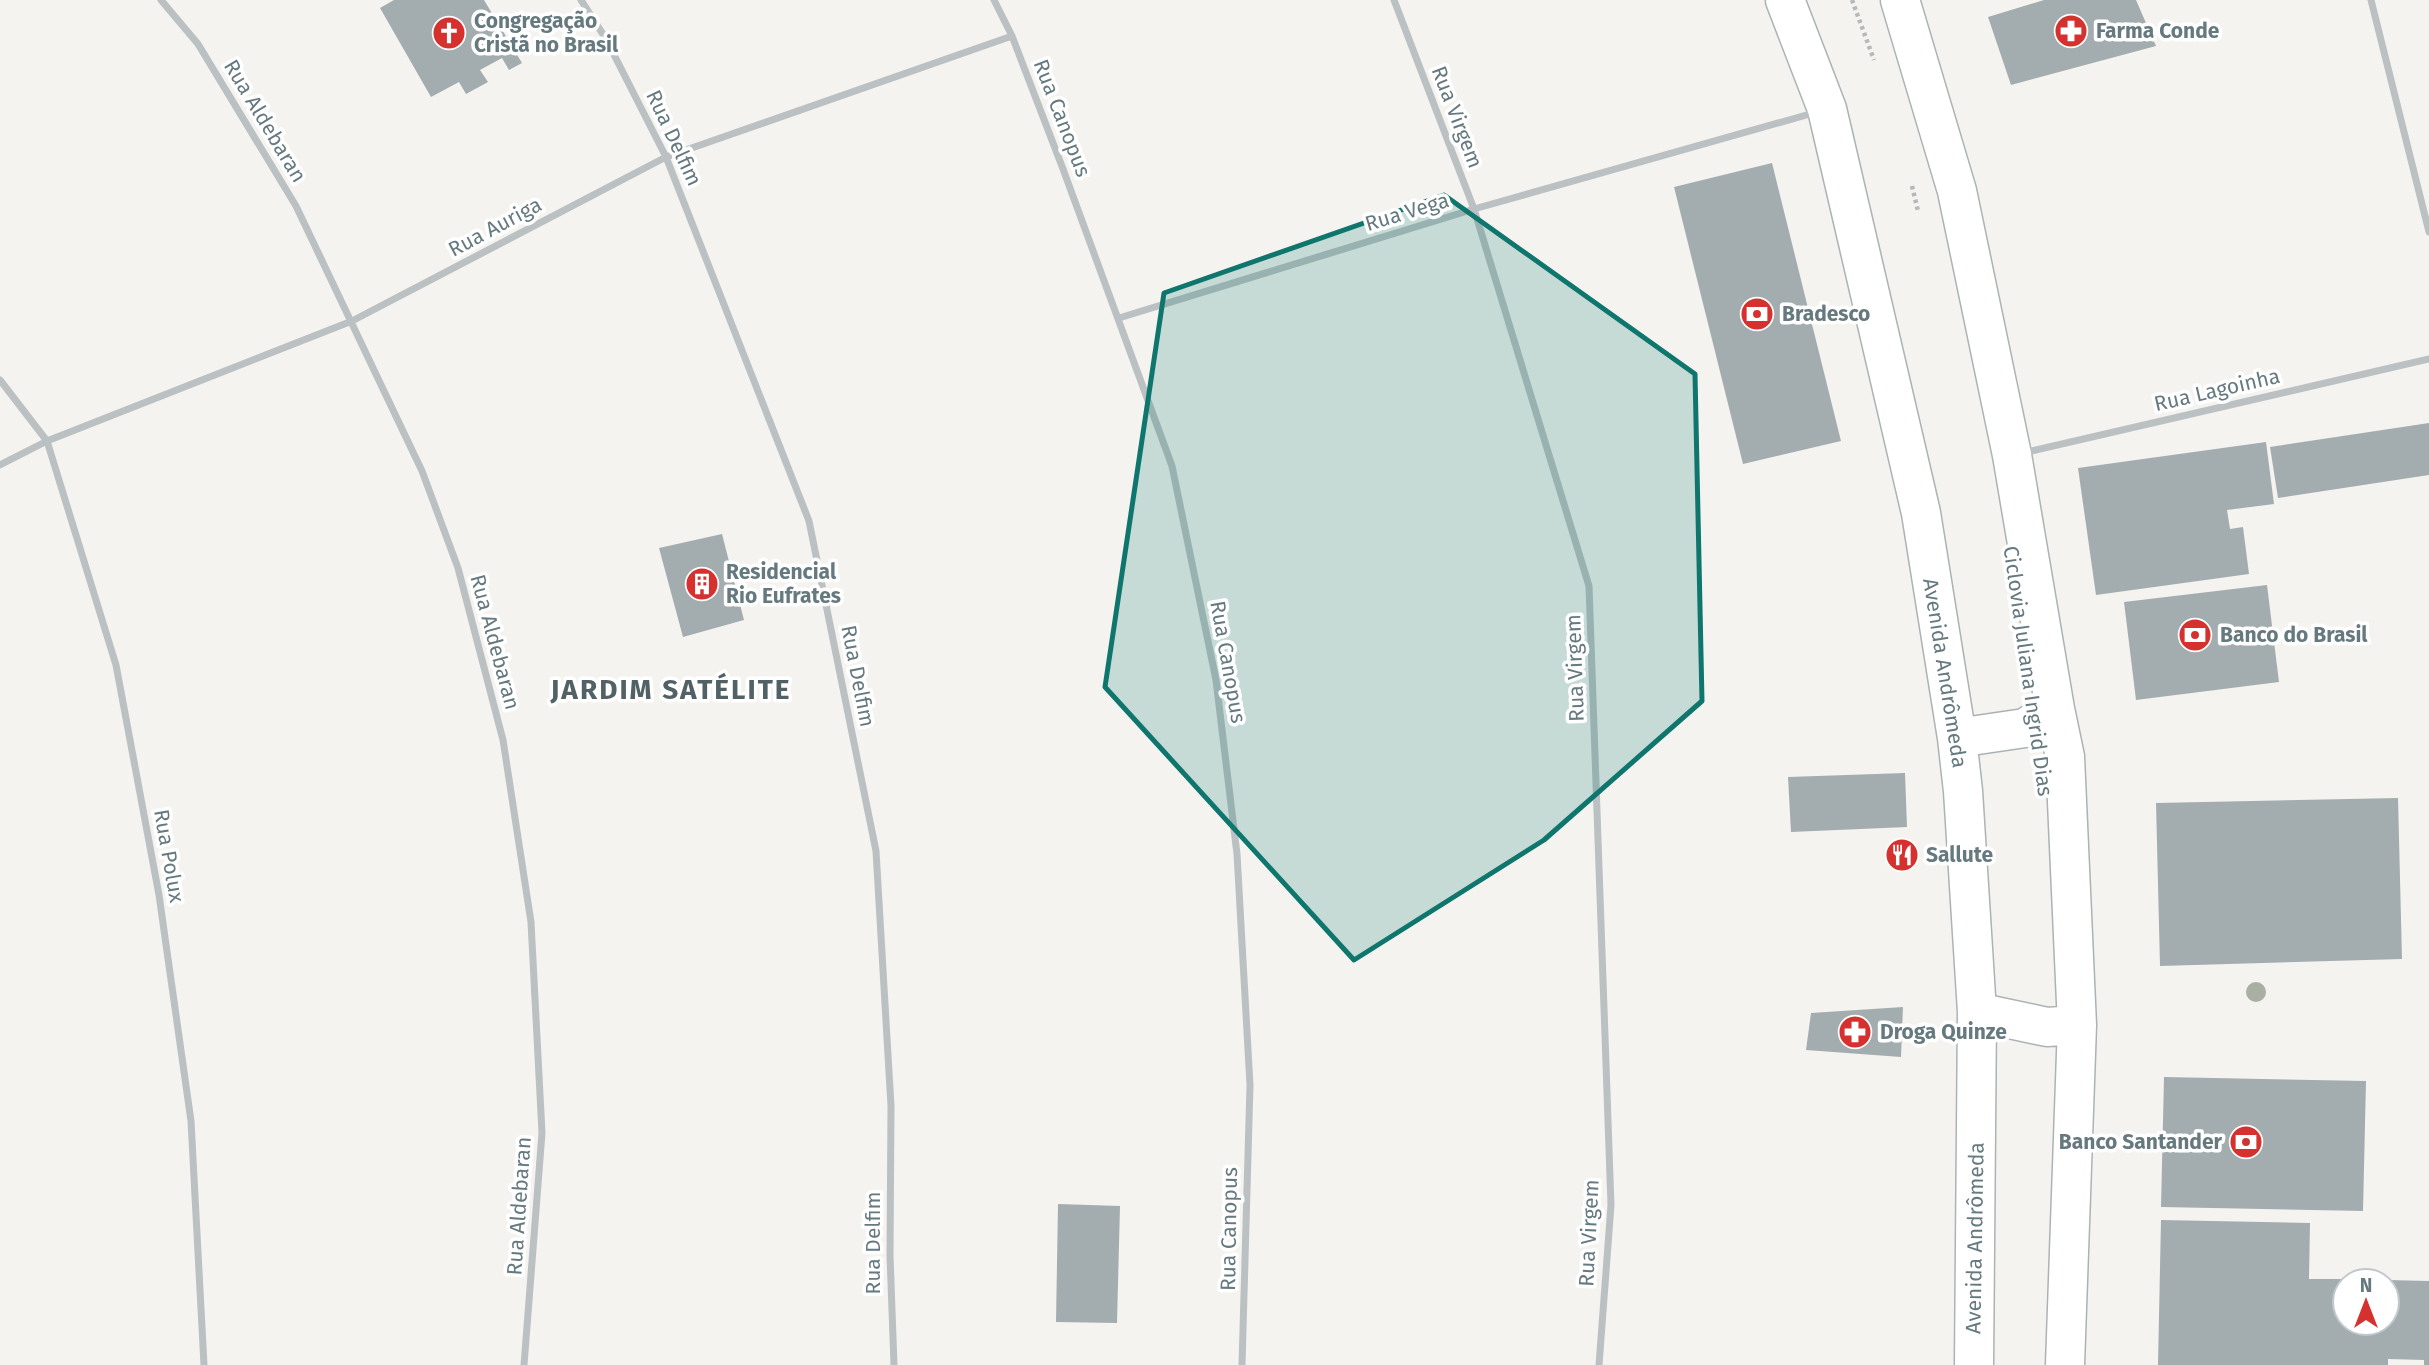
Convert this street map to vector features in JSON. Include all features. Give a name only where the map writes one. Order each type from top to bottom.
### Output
[{"type":"main road","name":"Avenida Andrômeda","points":[[1785,0],[1827,109],[1921,513],[1957,738],[1963,791],[1977,1012],[1974,1365]]},
{"type":"main road","points":[[1900,0],[1957,191],[2012,455],[2055,709],[2066,757],[2077,1025],[2065,1365]]},
{"type":"main road","points":[[1957,738],[2025,728],[2055,709]]},
{"type":"main road","points":[[1977,1012],[2048,1027],[2077,1025]]},
{"type":"street","name":"Rua Aldebaran","points":[[161,0],[198,44],[296,206],[422,471],[458,568],[503,740],[531,922],[542,1133],[524,1365]]},
{"type":"street","name":"Rua Delfim","points":[[582,0],[606,39],[666,157],[809,520],[876,851],[891,1105],[890,1255],[894,1365]]},
{"type":"street","name":"Rua Canopus","points":[[994,0],[1012,36],[1172,466],[1216,680],[1234,827],[1250,1085],[1242,1365]]},
{"type":"street","name":"Rua Virgem","points":[[1394,0],[1474,209],[1589,586],[1611,1205],[1599,1365]]},
{"type":"street","points":[[2371,0],[2429,232]]},
{"type":"street","name":"Rua Auriga","points":[[0,465],[47,440],[352,321],[666,157],[1012,36]]},
{"type":"street","name":"Rua Vega","points":[[1119,318],[1474,209],[1827,109]]},
{"type":"street","name":"Rua Lagoinha","points":[[2012,455],[2429,359]]},
{"type":"street","name":"Rua Polux","points":[[0,380],[47,440],[116,665],[159,895],[191,1121],[204,1365]]},
{"type":"path","points":[[1852,0],[1875,62]]},
{"type":"path","points":[[1910,178],[1920,218]]},
{"type":"highlighted area","points":[[1444,195],[1695,374],[1702,701],[1544,840],[1354,960],[1105,687],[1164,293]]},
{"type":"building","name":"Congregação Cristã no Brasil","points":[[394,0],[484,0],[522,63],[509,70],[502,58],[480,70],[488,82],[466,94],[459,82],[431,97],[380,8]]},
{"type":"building","name":"Farma Conde","points":[[2044,0],[2136,0],[2156,46],[2011,85],[1988,17]]},
{"type":"building","name":"Bradesco","points":[[1772,163],[1841,441],[1743,464],[1674,187]]},
{"type":"building","points":[[2429,423],[2429,475],[2278,498],[2270,447]]},
{"type":"building","points":[[2266,442],[2274,504],[2227,510],[2230,529],[2243,527],[2249,574],[2096,595],[2078,468]]},
{"type":"building","name":"Residencial Rio Eufrates","points":[[722,534],[744,620],[683,637],[659,548]]},
{"type":"building","points":[[2267,585],[2279,682],[2136,700],[2124,602]]},
{"type":"building","points":[[1905,773],[1907,827],[1791,832],[1788,777]]},
{"type":"building","points":[[2398,798],[2402,959],[2160,966],[2156,803]]},
{"type":"building","name":"Droga Quinze","points":[[1903,1007],[1901,1057],[1806,1050],[1811,1013]]},
{"type":"building","points":[[2164,1077],[2366,1081],[2363,1211],[2161,1207]]},
{"type":"building","points":[[1058,1204],[1120,1206],[1117,1323],[1056,1322]]},
{"type":"building","points":[[2161,1220],[2310,1223],[2309,1279],[2331,1279],[2331,1337],[2401,1337],[2401,1280],[2429,1281],[2429,1365],[2424,1365],[2424,1360],[2388,1359],[2388,1365],[2158,1365]]},
{"type":"place","name":"Farma Conde","points":[[2071,31]]},
{"type":"place","name":"Congregação Cristã no Brasil","points":[[449,33]]},
{"type":"place","name":"Bradesco","points":[[1757,314]]},
{"type":"place","name":"Residencial Rio Eufrates","points":[[702,584]]},
{"type":"place","name":"Banco do Brasil","points":[[2195,635]]},
{"type":"place","name":"Sallute","points":[[1902,855]]},
{"type":"place","name":"Droga Quinze","points":[[1855,1032]]},
{"type":"place","name":"Banco Santander","points":[[2246,1142]]},
{"type":"district","name":"JARDIM SATÉLITE","points":[[671,689]]}]
